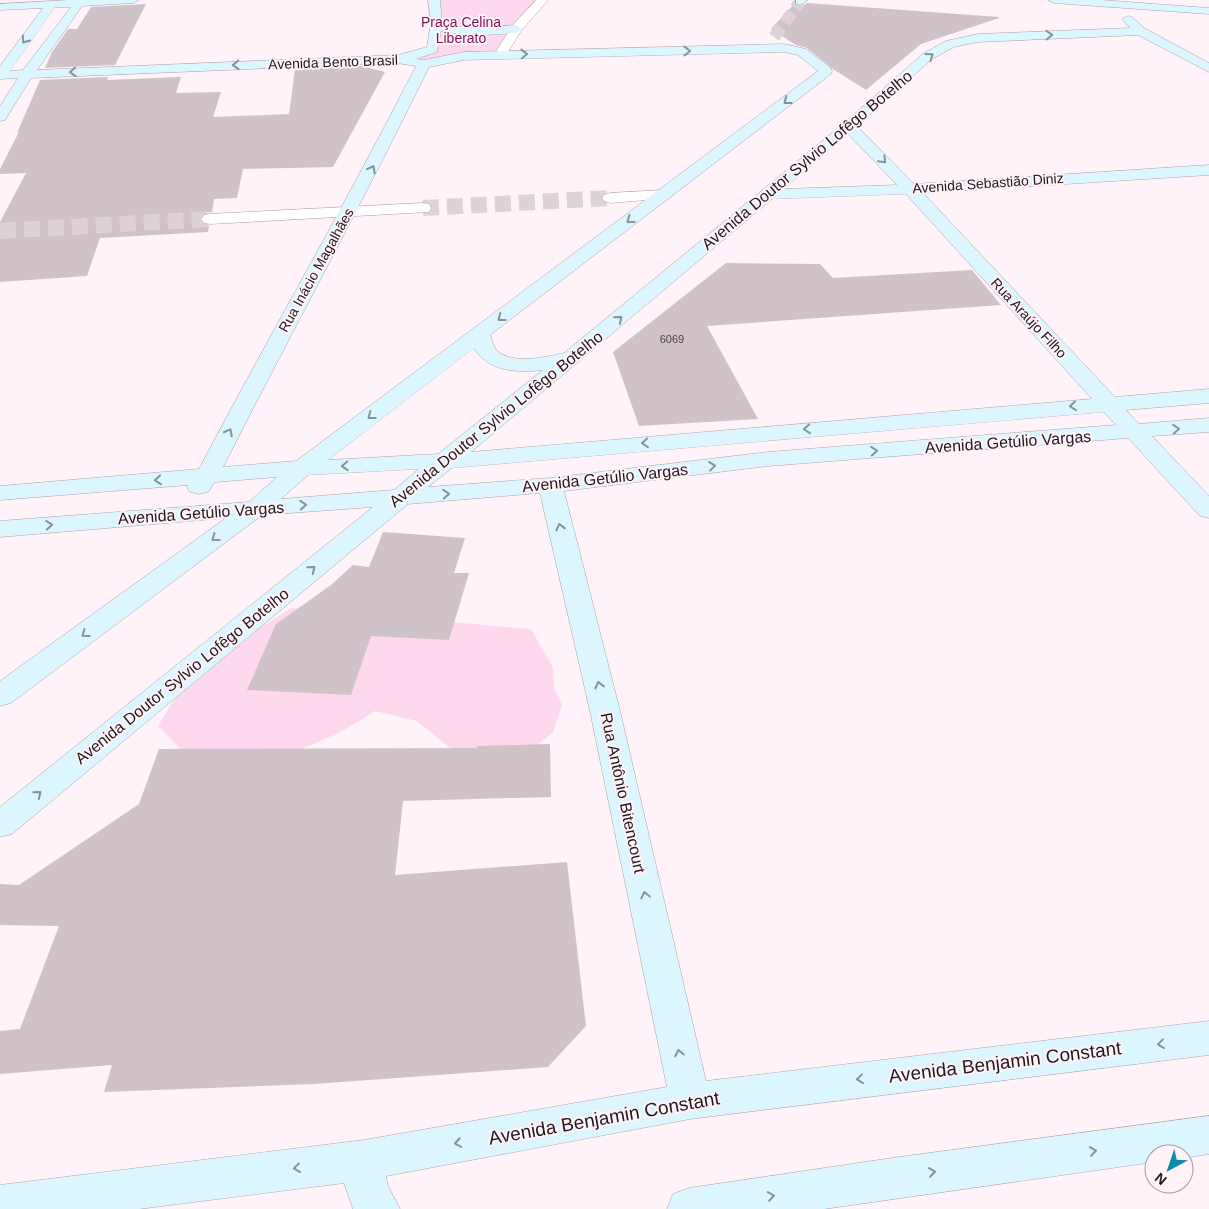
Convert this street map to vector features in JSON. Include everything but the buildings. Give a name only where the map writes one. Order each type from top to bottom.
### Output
[{"type":"main road","points":[[0,7],[133,0]]},
{"type":"main road","points":[[433,49],[437,27],[434,0]]},
{"type":"main road","points":[[1054,0],[1209,11]]},
{"type":"main road","points":[[0,118],[27,74],[81,2]]},
{"type":"main road","points":[[1103,2],[1131,21],[1140,31],[1209,68]]},
{"type":"main road","points":[[0,75],[51,4]]},
{"type":"main road","points":[[437,27],[469,32],[516,29]]},
{"type":"main road","name":"Avenida Doutor Sylvio Lofêgo Botelho","points":[[0,825],[446,460],[849,126],[928,56],[940,48],[964,41],[1000,37],[1140,31]]},
{"type":"main road","points":[[0,696],[255,509],[302,468],[826,71],[802,52],[784,48],[774,37]]},
{"type":"main road","name":"Avenida Bento Brasil","points":[[0,75],[397,59],[424,64],[464,56],[784,48]]},
{"type":"main road","points":[[397,59],[421,54],[433,49],[445,54],[464,56]]},
{"type":"main road","name":"Rua Inácio Magalhães","points":[[152,517],[169,511],[182,503],[196,492],[207,476],[283,328],[373,166],[424,64]]},
{"type":"main road","name":"Rua Araújo Filho","points":[[849,126],[906,184],[1209,511]]},
{"type":"main road","name":"Avenida Sebastião Diniz","points":[[906,184],[1209,162]]},
{"type":"main road","name":"Avenida Sebastião Diniz","points":[[773,189],[1209,170]]},
{"type":"main road","points":[[480,334],[486,351],[500,362],[530,366],[569,358]]},
{"type":"main road","name":"Avenida Getúlio Vargas","points":[[0,494],[302,468],[446,460],[1209,396]]},
{"type":"main road","name":"Avenida Getúlio Vargas","points":[[0,529],[398,499],[550,485],[768,459],[1209,426]]},
{"type":"main road","name":"Rua Antônio Bitencourt","points":[[550,485],[605,711],[690,1101]]},
{"type":"main road","name":"Avenida Benjamin Constant","points":[[0,1206],[364,1160],[690,1101],[1209,1038]]},
{"type":"main road","points":[[688,1209],[909,1176],[1209,1135]]},
{"type":"main road","points":[[364,1160],[364,1183],[370,1200],[378,1209]]},
{"type":"street","points":[[51,4],[64,0]]},
{"type":"street","points":[[500,55],[516,29],[542,0]]},
{"type":"street","points":[[610,198],[664,195]]},
{"type":"street","points":[[210,219],[423,208]]},
{"type":"green space","name":"Praça Celina Liberato","points":[[427,0],[543,0],[500,58],[463,59],[417,68],[419,56],[427,51],[430,29]]},
{"type":"green space","points":[[291,608],[531,629],[553,668],[554,688],[562,705],[553,732],[530,751],[486,757],[449,747],[417,721],[375,711],[339,733],[292,753],[185,753],[158,726],[178,693],[229,648]]},
{"type":"tunnel","points":[[774,37],[800,2]]},
{"type":"tunnel","points":[[423,208],[610,198]]},
{"type":"tunnel","points":[[0,231],[210,219]]}]
